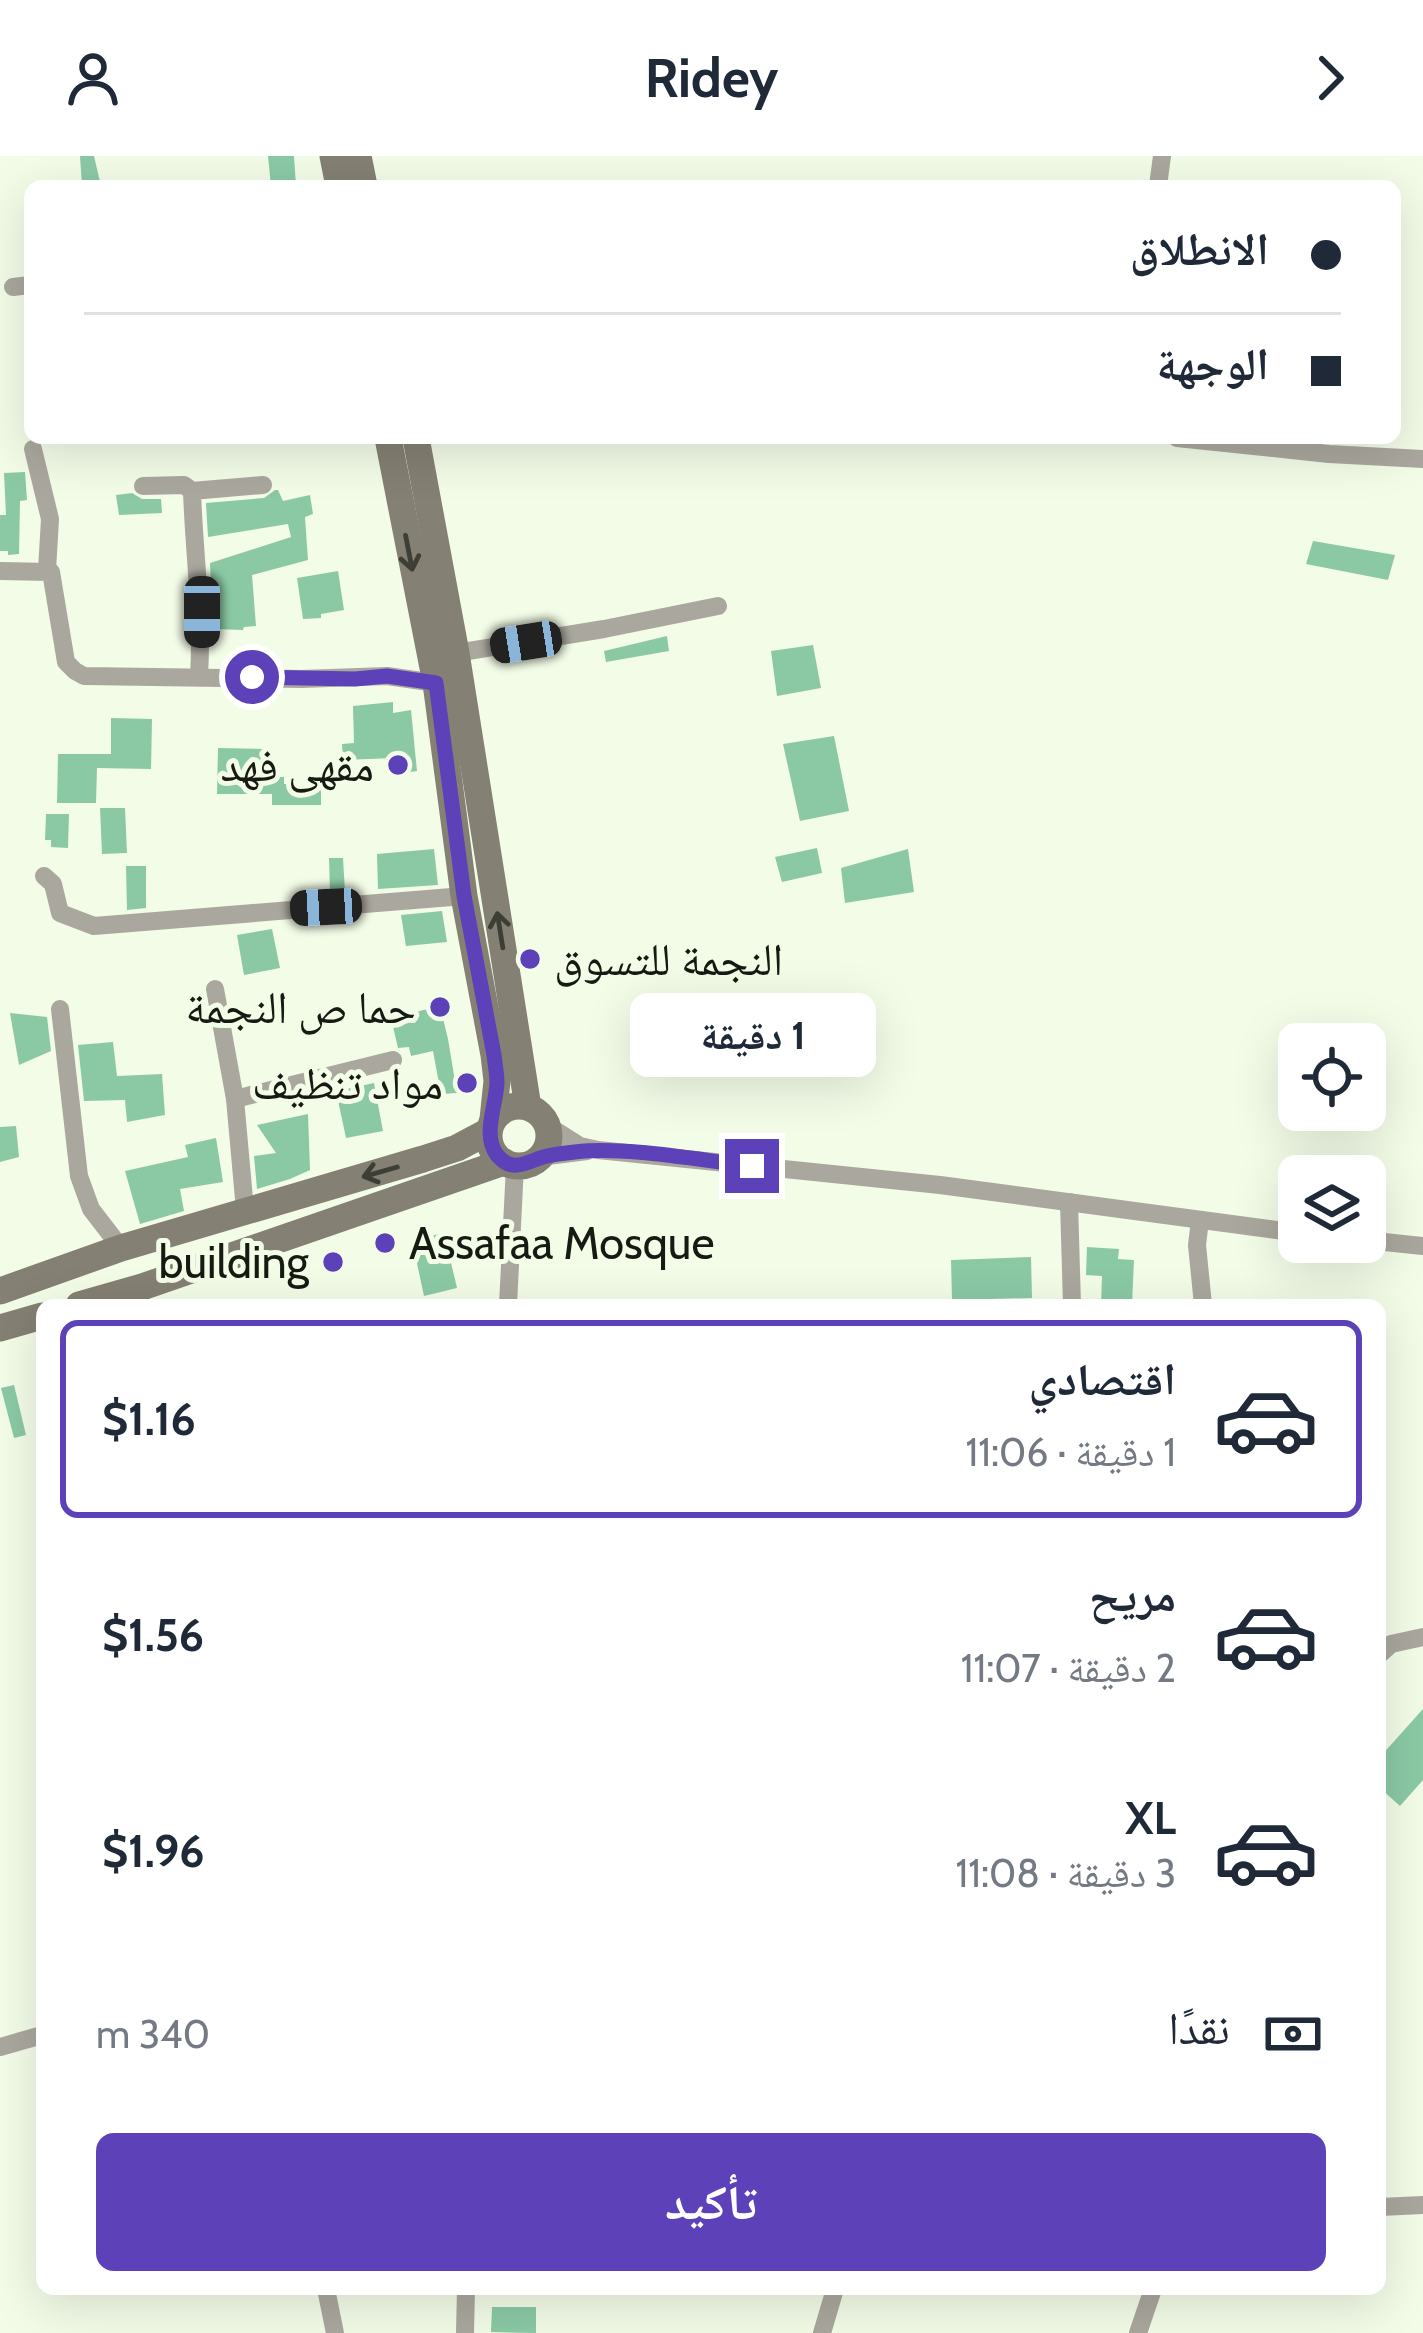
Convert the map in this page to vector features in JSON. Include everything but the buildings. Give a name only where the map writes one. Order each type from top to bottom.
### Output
[{"type":"main road","points":[[389,444],[436,683],[464,896],[494,1055],[493,1150],[520,1162]]},
{"type":"main road","points":[[100,1299],[520,1162],[548,1143],[538,1116],[417,444]]},
{"type":"main road","points":[[0,1292],[121,1248],[458,1148],[491,1125],[503,1110],[515,1106],[538,1116]]},
{"type":"main road","points":[[0,1328],[36,1318]]},
{"type":"street","points":[[1234,444],[1423,458]]},
{"type":"street","points":[[33,449],[50,519],[47,570],[54,578],[67,662],[75,671],[84,676],[387,676],[436,683]]},
{"type":"street","points":[[143,486],[184,485],[192,490],[263,485]]},
{"type":"street","points":[[192,490],[202,612],[200,676]]},
{"type":"street","points":[[0,571],[47,570]]},
{"type":"street","points":[[456,652],[718,606]]},
{"type":"street","points":[[44,876],[52,884],[60,913],[94,926],[464,896]]},
{"type":"street","points":[[215,989],[235,1099],[245,1210]]},
{"type":"street","points":[[60,1009],[79,1176],[91,1210],[121,1248]]},
{"type":"street","points":[[235,1099],[393,1060]]},
{"type":"street","points":[[538,1116],[580,1146],[598,1150],[916,1182],[1278,1230]]},
{"type":"street","points":[[509,1299],[520,1162],[598,1150]]},
{"type":"street","points":[[1069,1202],[1072,1299]]},
{"type":"street","points":[[1200,1220],[1197,1245],[1202,1299]]},
{"type":"street","points":[[1386,1242],[1423,1246]]},
{"type":"street","points":[[1386,1649],[1423,1637]]},
{"type":"street","points":[[0,2048],[36,2038]]},
{"type":"street","points":[[1386,2207],[1423,2205]]},
{"type":"street","points":[[327,2295],[335,2333]]},
{"type":"street","points":[[465,2333],[466,2295]]},
{"type":"street","points":[[822,2333],[833,2295]]},
{"type":"street","points":[[1138,2333],[1151,2295]]},
{"type":"place","name":"مقهى فهد","points":[[398,765]]},
{"type":"place","name":"النجمة للتسوق","points":[[530,959]]},
{"type":"place","name":"حما ص النجمة","points":[[440,1007]]},
{"type":"place","name":"مواد تنظيف","points":[[467,1083]]},
{"type":"place","name":"Assafaa Mosque","points":[[385,1243]]},
{"type":"place","name":"building","points":[[333,1262]]},
{"type":"route","points":[[252,677],[387,676],[436,683],[464,896],[494,1055],[497,1081],[489,1131],[493,1150],[504,1162],[526,1165],[540,1157],[598,1150],[752,1166]]}]
